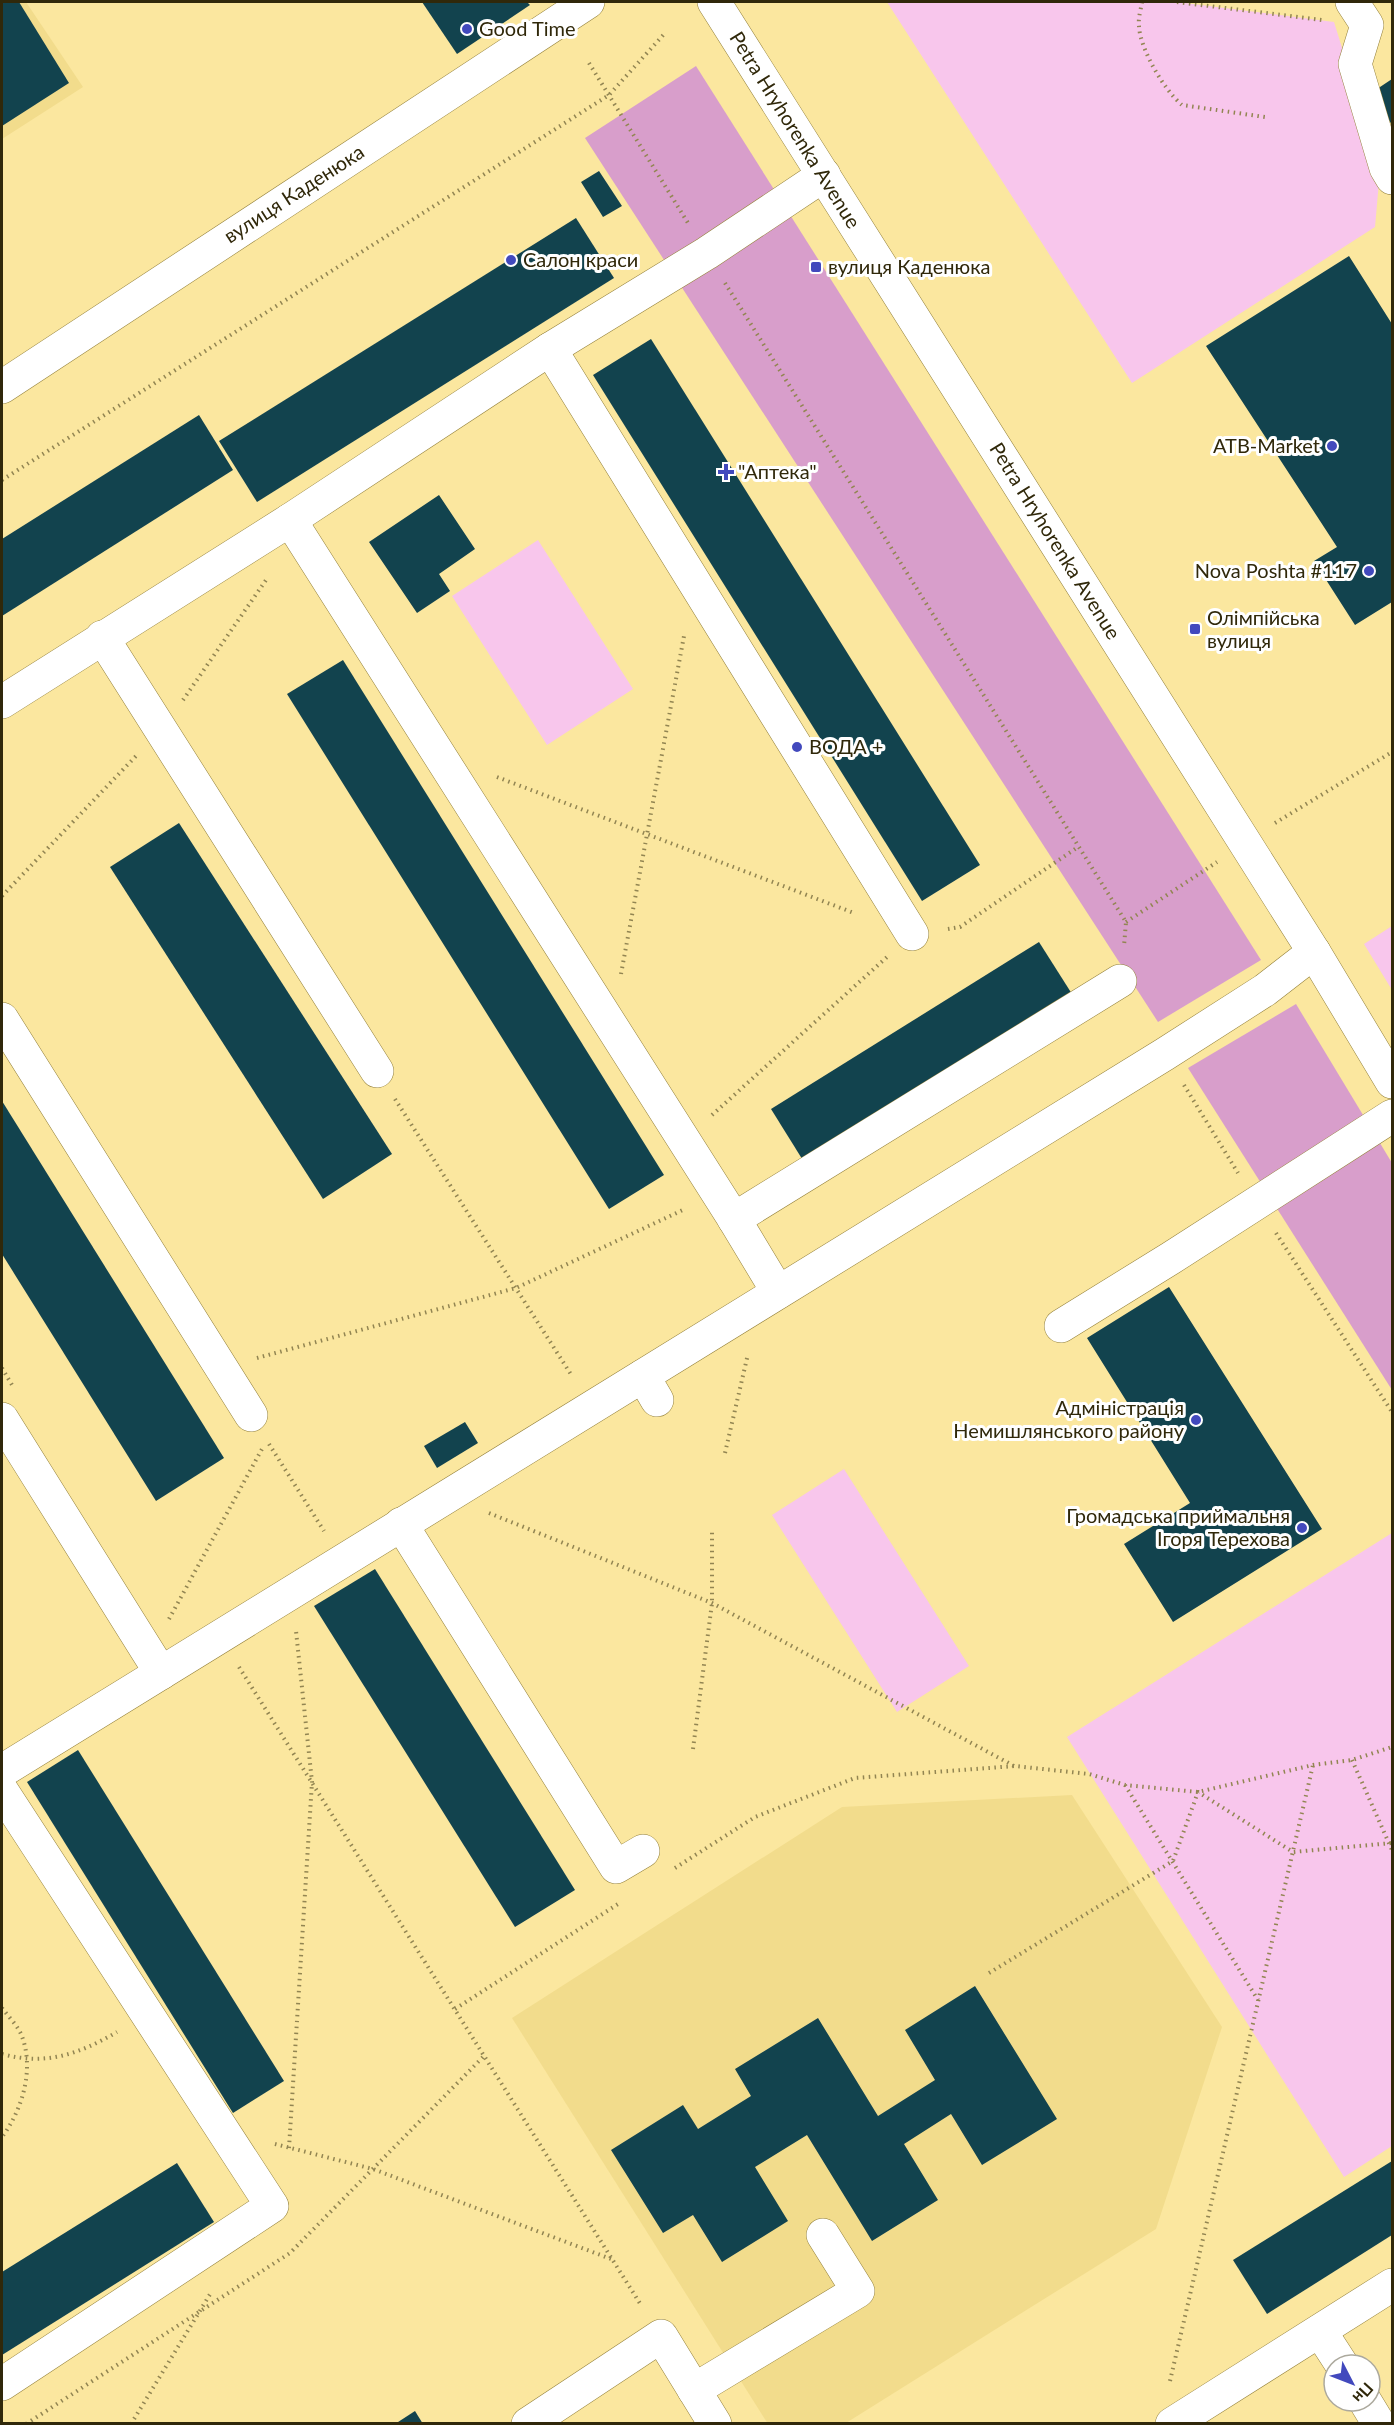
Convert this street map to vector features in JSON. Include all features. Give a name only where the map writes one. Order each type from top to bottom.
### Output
[{"type":"street","name":"вулиця Каденюка","points":[[2,387],[588,2]]},
{"type":"street","name":"Petra Hryhorenka Аvenue","points":[[714,2],[1314,952],[1392,1082]]},
{"type":"street","points":[[1359,13],[1355,64],[1386,168],[1392,178]]},
{"type":"street","points":[[2,702],[102,637],[294,527],[550,349],[707,253],[824,175]]},
{"type":"street","points":[[550,349],[912,934]]},
{"type":"street","points":[[294,527],[726,1206],[769,1298]]},
{"type":"street","points":[[102,637],[377,1071]]},
{"type":"street","points":[[2,1771],[591,1407],[650,1388],[769,1298],[1165,1054],[1265,990],[1314,952]]},
{"type":"street","points":[[726,1206],[1120,981]]},
{"type":"street","points":[[2,1019],[251,1415]]},
{"type":"street","points":[[1061,1326],[1392,1116]]},
{"type":"street","points":[[2,1419],[161,1673]]},
{"type":"street","points":[[401,1524],[616,1867],[643,1851]]},
{"type":"street","points":[[2,1791],[272,2206],[2,2384]]},
{"type":"street","points":[[694,2390],[858,2291],[823,2235]]},
{"type":"street","points":[[1172,2424],[1392,2285]]},
{"type":"street","points":[[1320,2331],[1334,2353]]},
{"type":"street","points":[[528,2424],[661,2336],[715,2424]]},
{"type":"path","points":[[1142,2],[1138,24],[1143,47],[1173,98],[1182,105],[1265,117]]},
{"type":"path","points":[[1177,2],[1359,13]]},
{"type":"path","points":[[2,480],[609,94],[666,32]]},
{"type":"path","points":[[589,63],[1126,922],[1120,981]]},
{"type":"path","points":[[2,896],[162,730],[294,527]]},
{"type":"path","points":[[611,1024],[694,582]]},
{"type":"path","points":[[1349,777],[1392,752]]},
{"type":"path","points":[[494,776],[856,913]]},
{"type":"path","points":[[685,1140],[912,934],[960,927],[1078,846]]},
{"type":"path","points":[[1165,1054],[1256,1202],[1392,1412]]},
{"type":"path","points":[[377,1071],[591,1407]]},
{"type":"path","points":[[221,1368],[516,1288],[726,1206]]},
{"type":"path","points":[[725,1453],[769,1298]]},
{"type":"path","points":[[169,1619],[267,1440],[342,1561]]},
{"type":"path","points":[[447,1496],[712,1603],[1015,1766]]},
{"type":"path","points":[[693,1749],[712,1603],[712,1530]]},
{"type":"path","points":[[289,2148],[312,1782],[292,1592]]},
{"type":"path","points":[[220,1636],[661,2336]]},
{"type":"path","points":[[675,1868],[755,1817],[855,1778],[1015,1766],[1089,1774],[1125,1785],[1198,1792],[1312,1765],[1352,1760],[1392,1746]]},
{"type":"path","points":[[1352,1760],[1391,1843],[1392,1850]]},
{"type":"path","points":[[1169,2389],[1312,1765]]},
{"type":"path","points":[[1125,1785],[1258,2000]]},
{"type":"path","points":[[1198,1792],[1293,1852],[1391,1843]]},
{"type":"path","points":[[989,1973],[1173,1862],[1198,1792]]},
{"type":"path","points":[[455,2009],[625,1900]]},
{"type":"path","points":[[2,2008],[20,2031],[26,2048],[26,2081],[18,2107],[2,2137]]},
{"type":"path","points":[[2,2054],[26,2059],[61,2057],[87,2049],[146,2015]]},
{"type":"path","points":[[223,2131],[373,2169],[612,2259]]},
{"type":"path","points":[[131,2424],[201,2310]]},
{"type":"shaded area","points":[[2,2],[26,2],[83,87],[2,139]]},
{"type":"shaded area","points":[[887,2],[1177,2],[1334,22],[1380,170],[1375,227],[1132,383]]},
{"type":"shaded area","points":[[696,66],[1261,960],[1158,1022],[585,138]]},
{"type":"shaded area","points":[[538,540],[633,689],[547,745],[452,596]]},
{"type":"shaded area","points":[[1392,926],[1392,990],[1364,944]]},
{"type":"shaded area","points":[[1296,1004],[1392,1163],[1392,1390],[1188,1068]]},
{"type":"shaded area","points":[[844,1469],[969,1666],[897,1712],[772,1515]]},
{"type":"shaded area","points":[[1392,1533],[1392,2146],[1344,2177],[1067,1737]]},
{"type":"shaded area","points":[[1072,1795],[1222,2027],[1156,2229],[846,2423],[768,2424],[512,2018],[842,1807]]},
{"type":"building","points":[[2,2],[19,2],[69,83],[2,126]]},
{"type":"building","name":"Good Time","points":[[422,2],[527,2],[530,5],[457,54]]},
{"type":"building","points":[[1392,79],[1392,125],[1371,93]]},
{"type":"building","points":[[599,171],[622,206],[603,217],[581,182]]},
{"type":"building","points":[[576,218],[614,278],[257,502],[219,441]]},
{"type":"building","name":"ATB-Market","points":[[1349,256],[1392,324],[1392,602],[1355,625],[1314,561],[1337,547],[1206,346]]},
{"type":"building","points":[[651,339],[980,865],[922,901],[593,375]]},
{"type":"building","points":[[199,415],[233,470],[2,616],[2,539]]},
{"type":"building","points":[[439,495],[475,549],[439,574],[450,591],[417,613],[369,542]]},
{"type":"building","points":[[343,660],[664,1175],[609,1209],[287,694]]},
{"type":"building","points":[[179,823],[392,1154],[323,1199],[110,867]]},
{"type":"building","points":[[1039,942],[1072,994],[804,1162],[771,1109]]},
{"type":"building","points":[[2,1101],[224,1458],[156,1501],[2,1254]]},
{"type":"building","name":"Адміністрація Немишлянського району","points":[[1169,1287],[1322,1529],[1173,1622],[1124,1544],[1190,1503],[1087,1338]]},
{"type":"building","points":[[465,1422],[478,1443],[437,1468],[424,1446]]},
{"type":"building","points":[[375,1569],[575,1890],[515,1927],[314,1606]]},
{"type":"building","points":[[78,1750],[284,2081],[233,2113],[27,1782]]},
{"type":"building","points":[[975,1986],[1057,2119],[982,2165],[951,2114],[904,2144],[938,2200],[872,2241],[807,2135],[755,2167],[788,2221],[722,2262],[693,2215],[663,2233],[611,2150],[683,2105],[698,2129],[751,2096],[735,2069],[818,2018],[878,2116],[935,2080],[905,2030]]},
{"type":"building","points":[[1392,2161],[1392,2235],[1267,2314],[1233,2260]]},
{"type":"building","points":[[177,2163],[214,2222],[2,2355],[2,2272]]},
{"type":"building","points":[[415,2411],[423,2424],[395,2424]]},
{"type":"place","name":"Good Time","points":[[467,29]]},
{"type":"place","name":"Салон краси","points":[[511,260]]},
{"type":"place","name":"вулиця Каденюка","points":[[816,267]]},
{"type":"place","name":"ATB-Market","points":[[1332,446]]},
{"type":"place","name":"\"Аптека\"","points":[[726,472]]},
{"type":"place","name":"Nova Poshta #117","points":[[1369,571]]},
{"type":"place","name":"Олімпійська вулиця","points":[[1195,629]]},
{"type":"place","name":"ВОДА +","points":[[797,747]]},
{"type":"place","name":"Адміністрація Немишлянського району","points":[[1196,1420]]},
{"type":"place","name":"Громадська приймальня Ігоря Терехова","points":[[1302,1528]]}]
